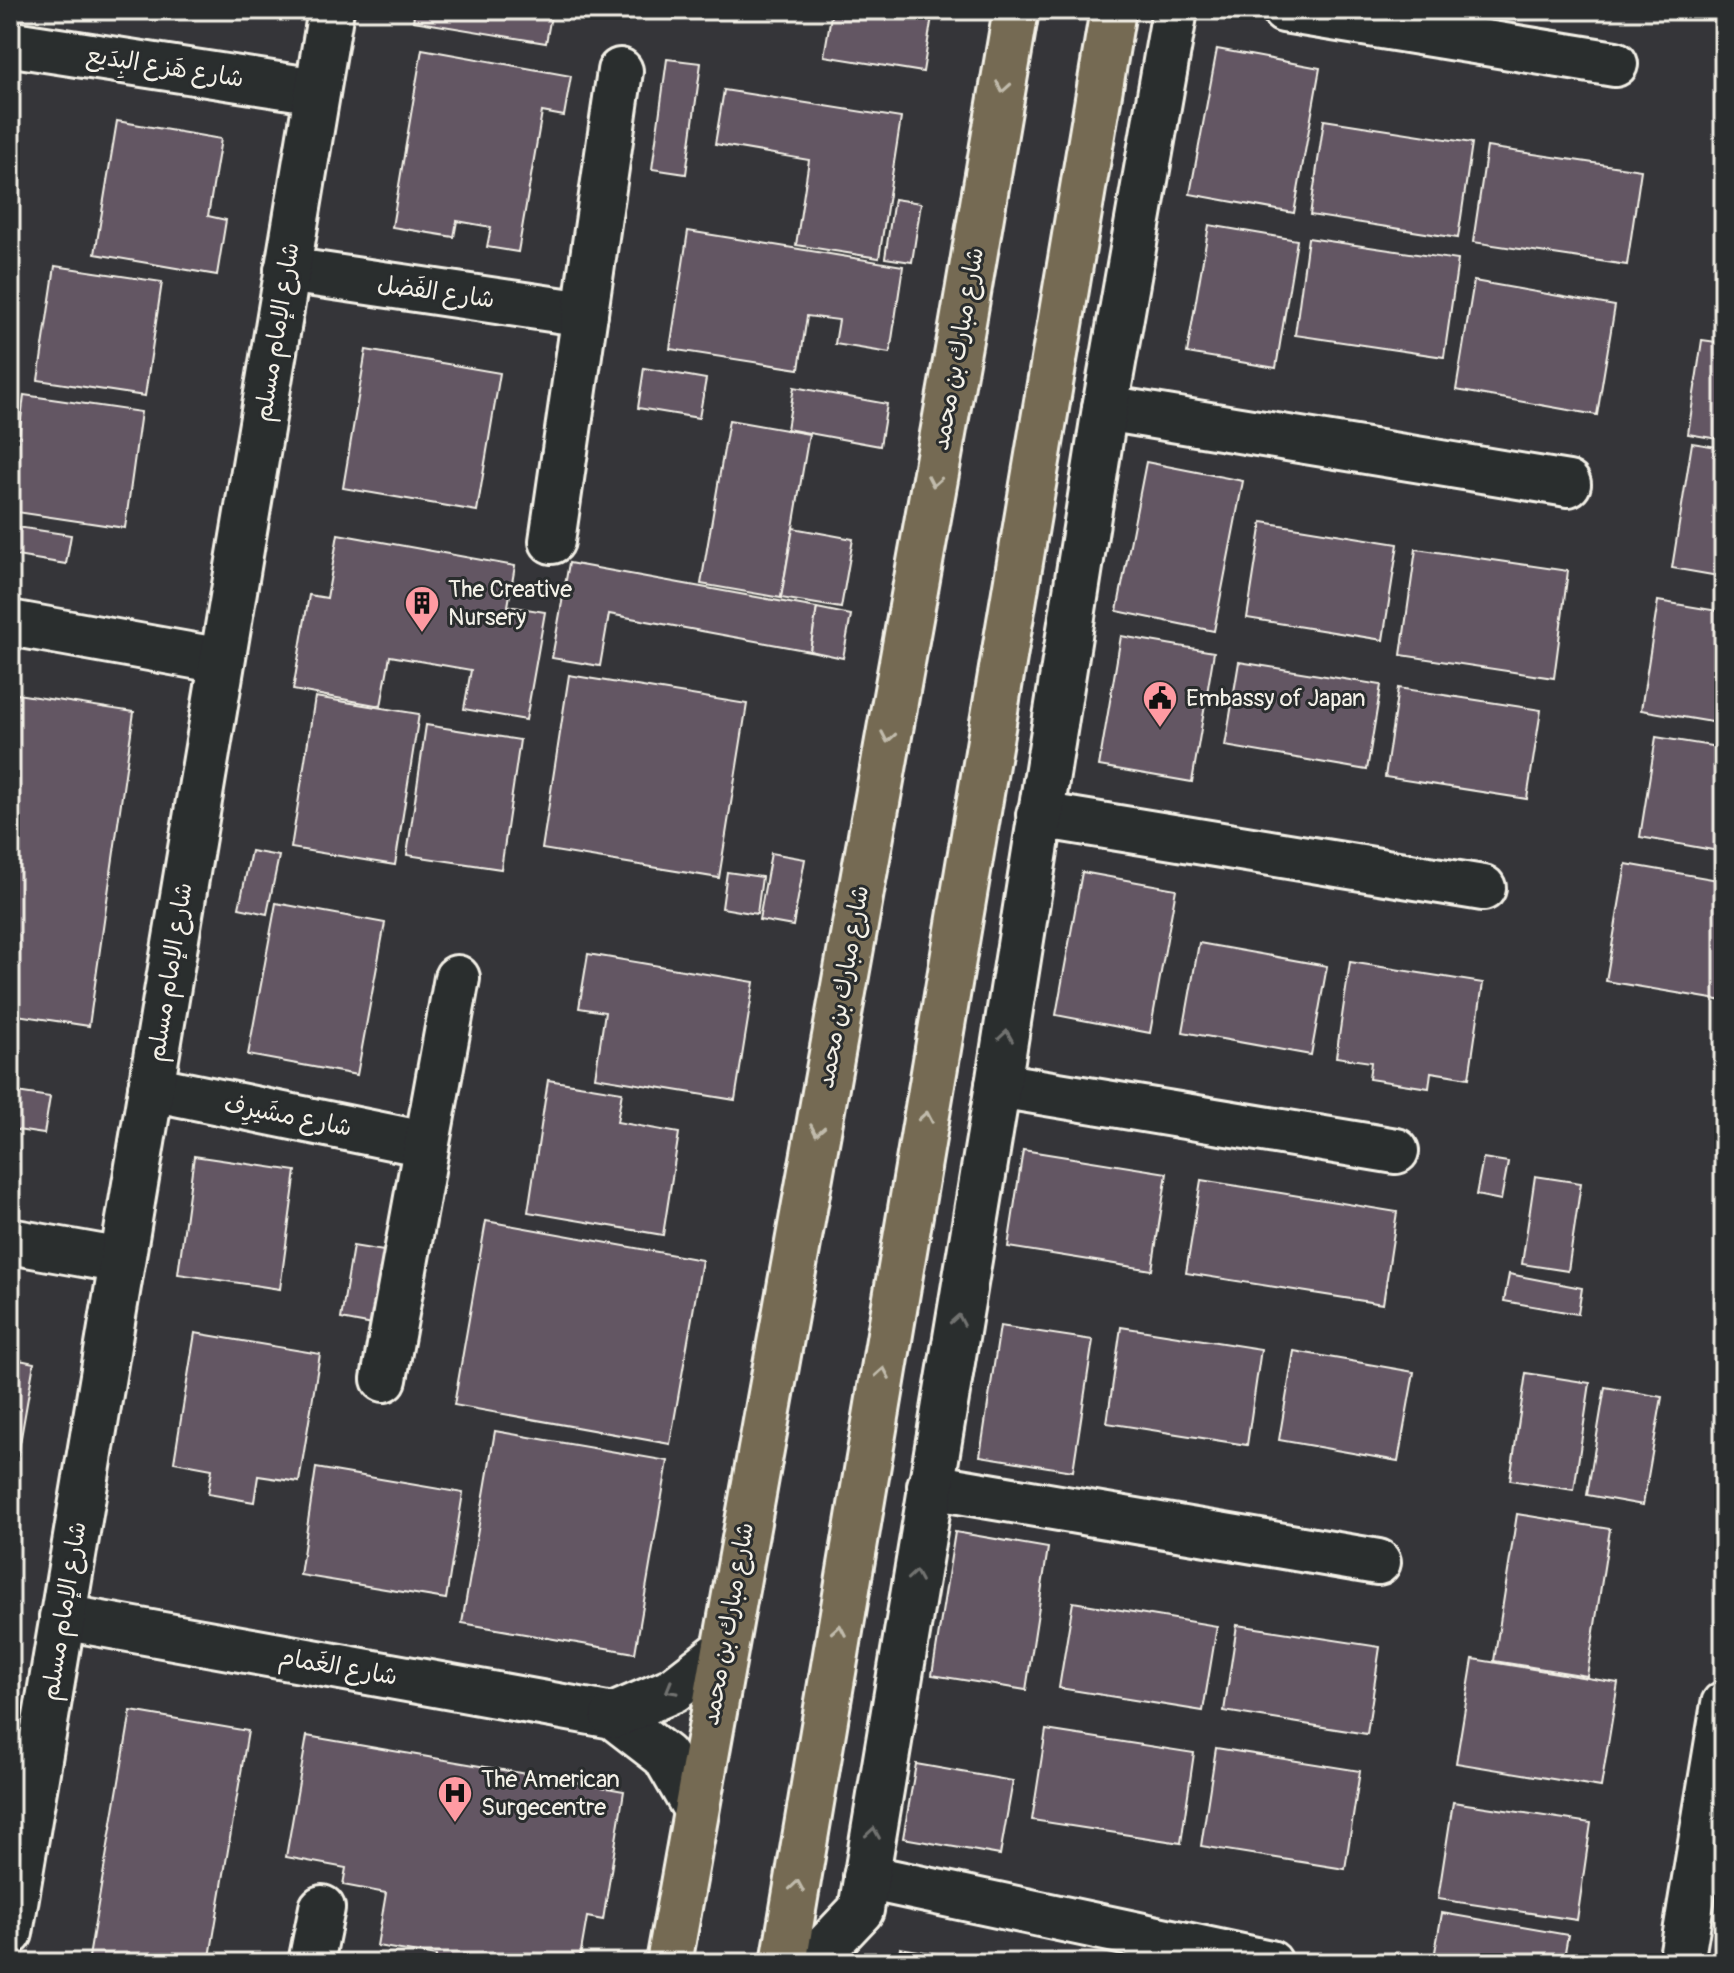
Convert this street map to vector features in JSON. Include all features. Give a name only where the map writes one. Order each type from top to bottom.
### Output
[{"type":"main road","name":"شارع مبارك بن محمد","points":[[669,1963],[722,1652],[962,328],[1016,10]]},
{"type":"main road","points":[[784,1963],[1113,10]]},
{"type":"street","name":"شارع الإمام مسلم","points":[[10,1933],[331,10]]},
{"type":"street","points":[[801,1963],[824,1949],[861,1910],[998,1085],[1105,408],[1175,10]]},
{"type":"street","points":[[1284,10],[1615,64]]},
{"type":"street","name":"شارع هَزع البِدَيع","points":[[14,38],[317,91]]},
{"type":"street","points":[[552,541],[620,71]]},
{"type":"street","name":"شارع الفَضل","points":[[287,270],[585,314]]},
{"type":"street","points":[[1105,408],[1568,484]]},
{"type":"street","points":[[10,623],[222,661]]},
{"type":"street","points":[[1039,815],[1483,888]]},
{"type":"street","points":[[384,1379],[457,978]]},
{"type":"street","points":[[998,1085],[1396,1151]]},
{"type":"street","name":"شارع مشَيرِف","points":[[151,1088],[425,1144]]},
{"type":"street","points":[[10,1241],[122,1261]]},
{"type":"street","points":[[930,1486],[1378,1562]]},
{"type":"street","name":"شارع الغَمام","points":[[62,1617],[613,1716],[665,1756],[695,1808]]},
{"type":"street","points":[[613,1716],[673,1690],[722,1652]]},
{"type":"street","points":[[1681,1963],[1724,1704]]},
{"type":"street","points":[[866,1877],[1270,1963]]},
{"type":"street","points":[[311,1963],[322,1908]]},
{"type":"building","points":[[415,10],[552,10],[546,43],[413,21]]},
{"type":"building","points":[[832,10],[933,10],[923,72],[824,56]]},
{"type":"building","points":[[422,49],[571,76],[564,116],[542,112],[518,252],[487,247],[491,227],[457,221],[454,237],[392,227]]},
{"type":"building","points":[[1217,49],[1320,68],[1294,213],[1190,194]]},
{"type":"building","points":[[667,59],[701,63],[686,174],[652,169]]},
{"type":"building","points":[[724,90],[901,118],[879,258],[796,245],[809,160],[715,144]]},
{"type":"building","points":[[1324,120],[1472,143],[1458,238],[1310,215]]},
{"type":"building","points":[[117,121],[221,139],[208,216],[226,220],[217,275],[95,254]]},
{"type":"building","points":[[1487,147],[1641,170],[1627,265],[1473,242]]},
{"type":"building","points":[[894,199],[921,203],[912,262],[885,258]]},
{"type":"building","points":[[1209,225],[1297,240],[1276,368],[1187,353]]},
{"type":"building","points":[[688,231],[903,266],[890,353],[835,344],[839,320],[807,316],[799,369],[670,349]]},
{"type":"building","points":[[1308,238],[1458,260],[1444,357],[1295,335]]},
{"type":"building","points":[[1724,258],[1724,305],[1717,304]]},
{"type":"building","points":[[55,266],[162,282],[145,396],[38,380]]},
{"type":"building","points":[[1474,281],[1615,306],[1597,415],[1456,390]]},
{"type":"building","points":[[1702,340],[1724,343],[1724,440],[1688,434]]},
{"type":"building","points":[[366,350],[500,373],[477,511],[343,488]]},
{"type":"building","points":[[644,368],[706,379],[699,418],[638,408]]},
{"type":"building","points":[[794,387],[887,404],[880,446],[787,429]]},
{"type":"building","points":[[24,395],[141,412],[125,528],[10,511]]},
{"type":"building","points":[[729,420],[809,434],[781,598],[701,584]]},
{"type":"building","points":[[1692,443],[1724,448],[1724,577],[1672,568]]},
{"type":"building","points":[[1146,462],[1243,481],[1214,631],[1117,611]]},
{"type":"building","points":[[1262,522],[1398,544],[1383,640],[1247,618]]},
{"type":"building","points":[[10,526],[71,535],[66,564],[10,555]]},
{"type":"building","points":[[793,528],[853,539],[841,608],[781,598]]},
{"type":"building","name":"The Creative Nursery","points":[[338,534],[515,566],[508,606],[545,612],[526,720],[464,709],[471,670],[390,656],[381,706],[293,690],[309,595],[327,598]]},
{"type":"building","points":[[1416,549],[1568,571],[1554,678],[1401,655]]},
{"type":"building","points":[[569,563],[817,608],[810,651],[609,614],[600,666],[552,658]]},
{"type":"building","points":[[1658,601],[1724,612],[1724,724],[1641,710]]},
{"type":"building","points":[[817,608],[851,615],[843,658],[810,651]]},
{"type":"building","points":[[1121,636],[1214,652],[1192,782],[1099,766]]},
{"type":"building","points":[[1239,662],[1381,685],[1367,770],[1225,746]]},
{"type":"building","points":[[569,675],[747,704],[719,878],[542,849]]},
{"type":"building","points":[[1398,688],[1541,710],[1527,799],[1385,777]]},
{"type":"building","points":[[17,694],[134,712],[89,1026],[10,1014],[10,742]]},
{"type":"building","points":[[315,697],[419,714],[395,865],[291,848]]},
{"type":"building","points":[[426,725],[520,740],[501,869],[407,855]]},
{"type":"building","points":[[1656,737],[1724,748],[1724,852],[1640,837]]},
{"type":"building","points":[[251,851],[279,856],[267,914],[239,908]]},
{"type":"building","points":[[771,853],[805,859],[793,926],[759,920]]},
{"type":"building","points":[[1626,864],[1724,881],[1724,1001],[1606,981]]},
{"type":"building","points":[[727,872],[762,877],[757,914],[722,908]]},
{"type":"building","points":[[1082,872],[1176,889],[1150,1033],[1056,1015]]},
{"type":"building","points":[[276,903],[385,923],[357,1075],[248,1055]]},
{"type":"building","points":[[1199,943],[1327,966],[1311,1055],[1183,1032]]},
{"type":"building","points":[[588,954],[754,982],[735,1100],[595,1077],[605,1012],[579,1008]]},
{"type":"building","points":[[1350,962],[1483,983],[1469,1078],[1431,1072],[1429,1088],[1369,1079],[1371,1062],[1336,1057]]},
{"type":"building","points":[[548,1080],[622,1092],[617,1122],[679,1133],[663,1235],[528,1212]]},
{"type":"building","points":[[10,1091],[50,1097],[44,1134],[10,1129]]},
{"type":"building","points":[[1023,1150],[1167,1173],[1152,1270],[1008,1247]]},
{"type":"building","points":[[194,1156],[296,1171],[280,1289],[178,1274]]},
{"type":"building","points":[[1483,1158],[1508,1162],[1501,1200],[1476,1195]]},
{"type":"building","points":[[1535,1176],[1581,1183],[1568,1271],[1522,1264]]},
{"type":"building","points":[[1201,1180],[1397,1212],[1383,1304],[1186,1273]]},
{"type":"building","points":[[486,1221],[702,1260],[670,1444],[454,1405]]},
{"type":"building","points":[[353,1246],[390,1252],[378,1326],[341,1319]]},
{"type":"building","points":[[1509,1274],[1582,1288],[1578,1314],[1504,1301]]},
{"type":"building","points":[[1000,1326],[1093,1340],[1073,1471],[980,1456]]},
{"type":"building","points":[[1121,1327],[1261,1349],[1247,1445],[1107,1423]]},
{"type":"building","points":[[195,1333],[320,1354],[299,1482],[258,1476],[254,1502],[208,1494],[212,1469],[174,1462]]},
{"type":"building","points":[[1294,1351],[1414,1372],[1398,1461],[1279,1440]]},
{"type":"building","points":[[10,1358],[34,1363],[10,1501]]},
{"type":"building","points":[[1526,1373],[1590,1383],[1574,1490],[1510,1480]]},
{"type":"building","points":[[1605,1387],[1662,1397],[1643,1505],[1587,1495]]},
{"type":"building","points":[[495,1431],[668,1461],[635,1653],[462,1623]]},
{"type":"building","points":[[316,1468],[463,1493],[446,1599],[300,1575]]},
{"type":"building","points":[[1517,1514],[1610,1529],[1587,1676],[1494,1661]]},
{"type":"building","points":[[955,1532],[1048,1548],[1026,1690],[932,1675]]},
{"type":"building","points":[[1073,1602],[1217,1626],[1203,1711],[1059,1688]]},
{"type":"building","points":[[1237,1625],[1380,1647],[1367,1734],[1224,1711]]},
{"type":"building","points":[[1473,1659],[1618,1683],[1601,1787],[1456,1763]]},
{"type":"building","points":[[131,1711],[248,1731],[209,1963],[88,1963]]},
{"type":"building","points":[[1046,1730],[1194,1753],[1181,1843],[1032,1820]]},
{"type":"building","name":"The American Surgecentre","points":[[307,1736],[624,1791],[603,1920],[587,1917],[579,1963],[435,1963],[436,1956],[377,1946],[386,1893],[343,1885],[346,1868],[286,1857]]},
{"type":"building","points":[[1216,1748],[1360,1771],[1345,1869],[1201,1846]]},
{"type":"building","points":[[916,1764],[1013,1781],[1000,1855],[903,1838]]},
{"type":"building","points":[[1453,1802],[1591,1823],[1577,1920],[1438,1899]]},
{"type":"building","points":[[1442,1913],[1568,1935],[1563,1963],[1433,1963]]},
{"type":"building","points":[[900,1948],[982,1961],[982,1963],[898,1963]]},
{"type":"place","name":"The Creative Nursery","points":[[422,634]]},
{"type":"place","name":"Embassy of Japan","points":[[1160,729]]},
{"type":"place","name":"The American Surgecentre","points":[[455,1824]]}]
